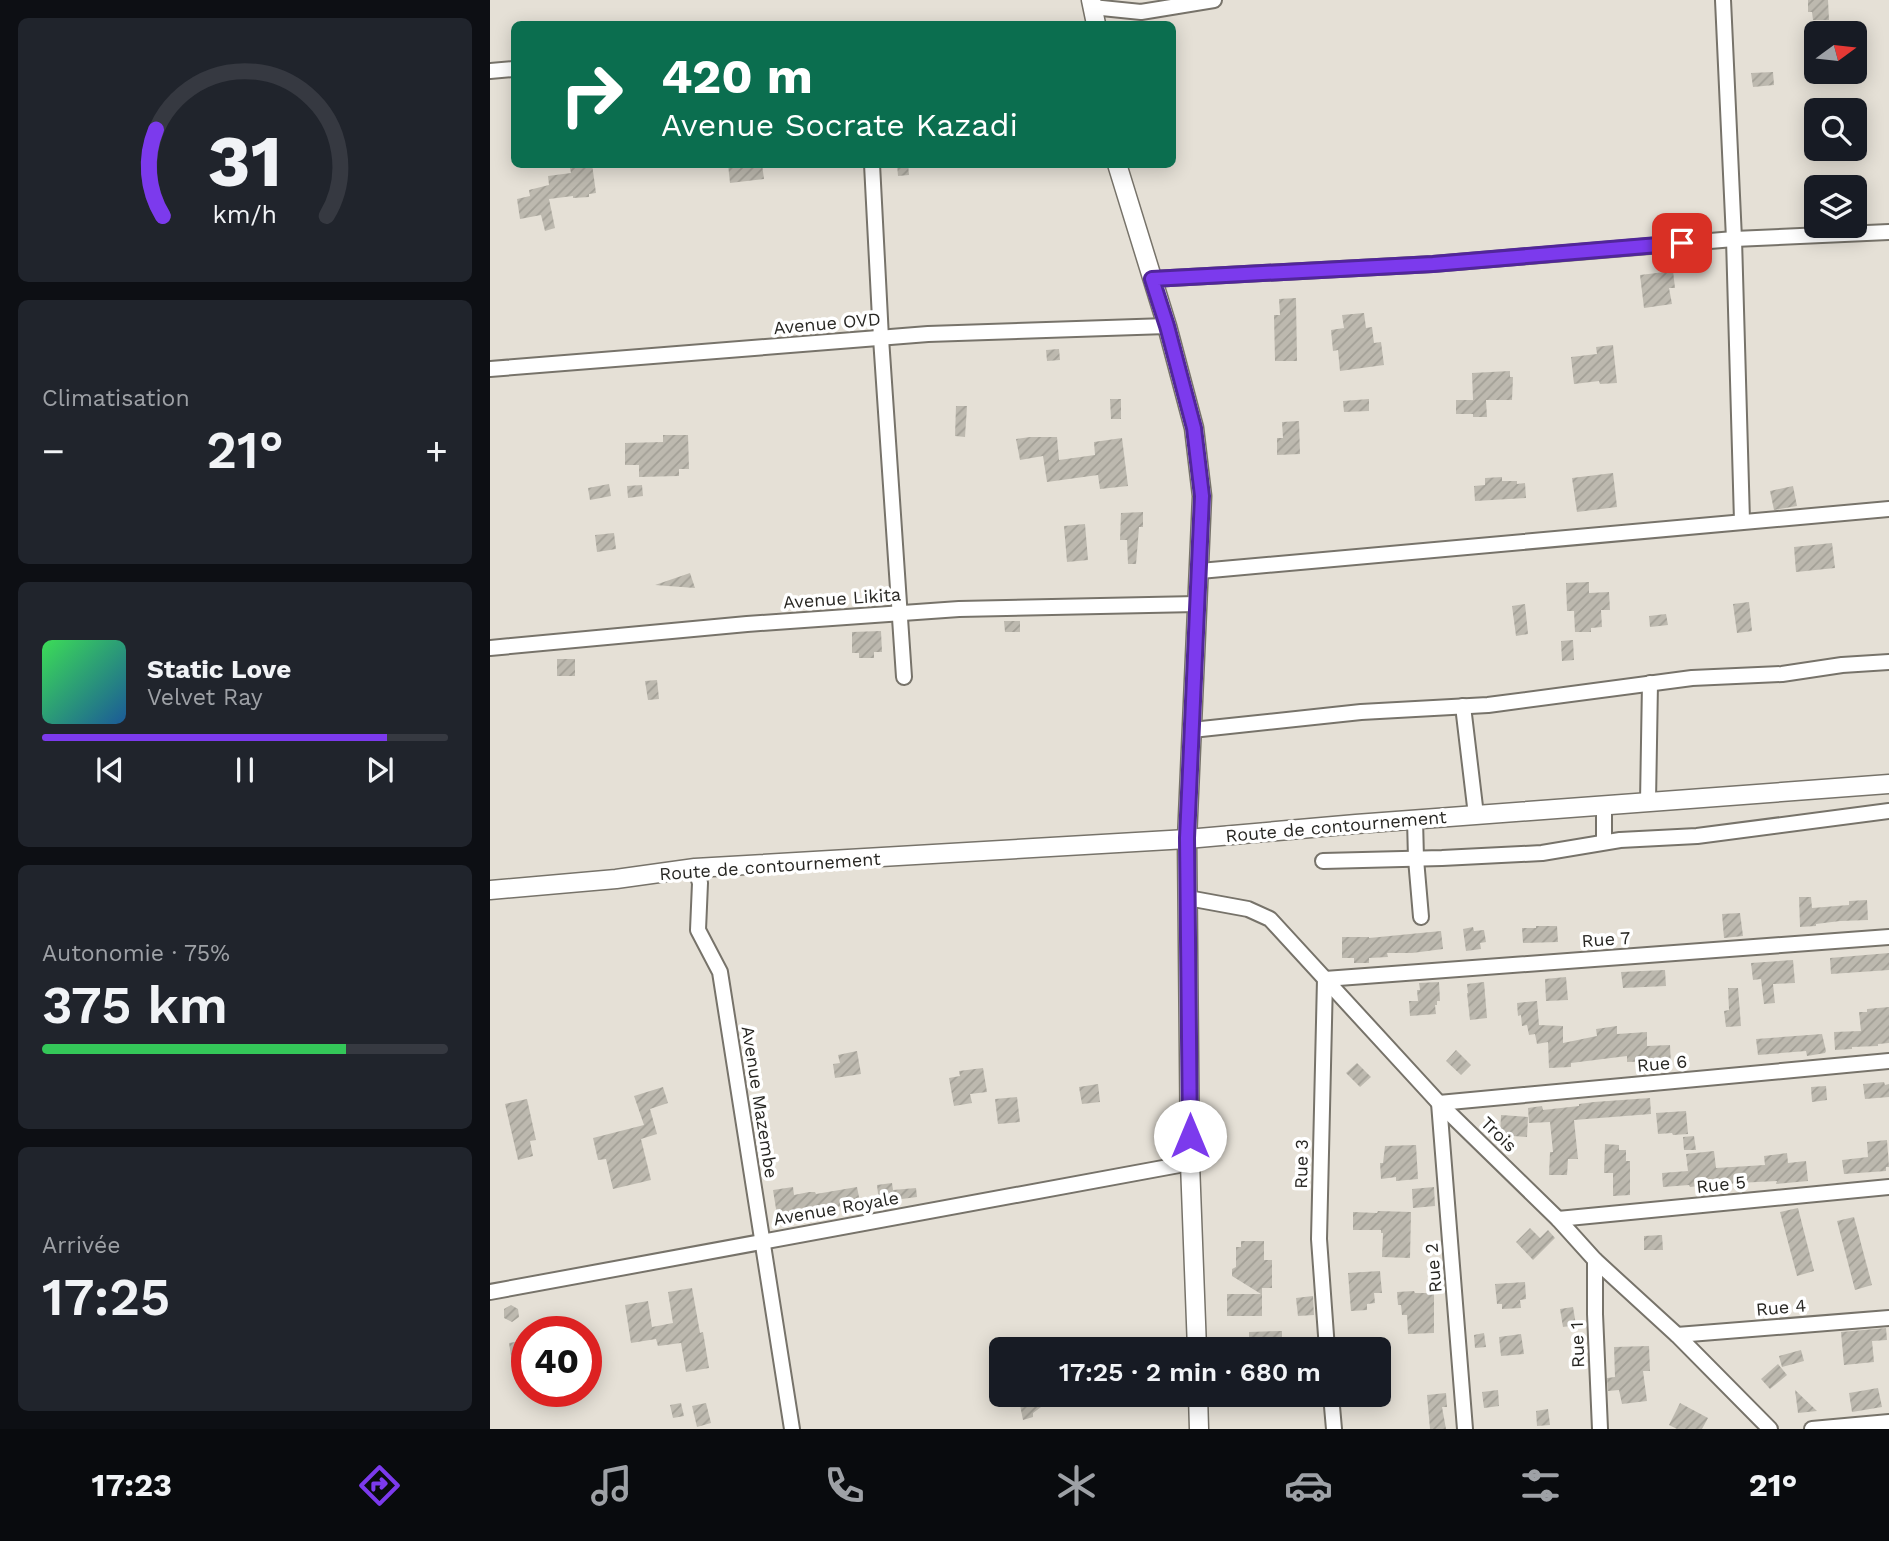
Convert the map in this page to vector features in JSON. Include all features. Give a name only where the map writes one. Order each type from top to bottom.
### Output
[{"type":"street","points":[[1093,10],[1141,12],[1214,0]]},
{"type":"street","points":[[1723,0],[1734,239],[1742,522]]},
{"type":"street","points":[[490,71],[511,69]]},
{"type":"street","points":[[872,168],[904,677]]},
{"type":"street","points":[[1119,168],[1167,326],[1194,428],[1200,464],[1200,571],[1187,838],[1190,1163],[1197,1337]]},
{"type":"street","points":[[1152,279],[1433,264],[1734,239],[1889,232]]},
{"type":"street","name":"Avenue OVD","points":[[490,369],[928,334],[1167,326]]},
{"type":"street","points":[[1200,571],[1889,509]]},
{"type":"street","name":"Avenue Likita","points":[[490,648],[747,624],[959,609],[1197,604]]},
{"type":"street","points":[[1192,730],[1361,712],[1488,705],[1692,678],[1782,674],[1842,665],[1889,662]]},
{"type":"street","points":[[1648,802],[1650,684]]},
{"type":"street","points":[[1463,706],[1476,815]]},
{"type":"street","name":"Route de contournement","points":[[490,890],[616,879],[695,868],[1187,838],[1889,784]]},
{"type":"street","points":[[1605,805],[1605,842]]},
{"type":"street","points":[[1323,860],[1542,853],[1605,842],[1697,836],[1889,810]]},
{"type":"street","points":[[1415,819],[1421,917]]},
{"type":"street","name":"Avenue Mazembe","points":[[695,868],[700,883],[698,930],[720,972],[792,1429]]},
{"type":"street","name":"Trois","points":[[1188,898],[1248,909],[1270,919],[1439,1103],[1558,1219],[1595,1260],[1677,1335],[1770,1429]]},
{"type":"street","name":"Rue 7","points":[[1325,979],[1889,937]]},
{"type":"street","name":"Rue 3","points":[[1325,979],[1319,1239],[1326,1337]]},
{"type":"street","name":"Rue 6","points":[[1439,1103],[1889,1061]]},
{"type":"street","name":"Rue 2","points":[[1439,1103],[1465,1429]]},
{"type":"street","name":"Avenue Royale","points":[[490,1292],[1190,1163]]},
{"type":"street","name":"Rue 5","points":[[1558,1219],[1889,1187]]},
{"type":"street","name":"Rue 1","points":[[1595,1260],[1600,1429]]},
{"type":"street","name":"Rue 4","points":[[1677,1335],[1889,1318]]},
{"type":"street","points":[[1198,1407],[1199,1429]]},
{"type":"street","points":[[1332,1407],[1334,1429]]},
{"type":"street","points":[[1812,1429],[1889,1422]]},
{"type":"building","points":[[1808,0],[1828,0],[1829,20],[1813,20],[1812,12],[1808,12]]},
{"type":"building","points":[[1773,72],[1774,85],[1753,87],[1751,73]]},
{"type":"building","points":[[570,168],[593,168],[596,193],[589,194],[589,197],[549,199],[555,228],[545,231],[541,215],[520,219],[517,199],[530,196],[529,190],[549,185],[548,176],[571,173]]},
{"type":"building","points":[[728,168],[763,168],[764,179],[730,183]]},
{"type":"building","points":[[897,168],[908,168],[909,175],[898,176]]},
{"type":"building","points":[[1673,271],[1675,288],[1669,288],[1672,304],[1644,308],[1640,275]]},
{"type":"building","points":[[1296,298],[1297,361],[1275,361],[1274,315],[1280,315],[1279,299]]},
{"type":"building","points":[[1364,313],[1366,328],[1372,327],[1374,343],[1381,342],[1384,365],[1340,371],[1338,350],[1333,351],[1331,330],[1344,328],[1342,315]]},
{"type":"building","points":[[1613,345],[1617,383],[1600,384],[1599,381],[1574,384],[1571,357],[1597,354],[1596,347]]},
{"type":"building","points":[[1059,349],[1060,360],[1047,361],[1046,350]]},
{"type":"building","points":[[1510,371],[1510,377],[1513,377],[1512,400],[1486,400],[1487,417],[1456,414],[1456,400],[1473,400],[1472,373]]},
{"type":"building","points":[[1110,399],[1121,399],[1121,419],[1111,419]]},
{"type":"building","points":[[1369,399],[1369,411],[1344,412],[1343,401]]},
{"type":"building","points":[[956,406],[967,406],[965,437],[955,436]]},
{"type":"building","points":[[1299,421],[1300,454],[1277,455],[1277,438],[1283,438],[1282,422]]},
{"type":"building","points":[[663,435],[688,435],[689,469],[679,469],[679,476],[639,477],[639,465],[625,465],[625,443],[663,442]]},
{"type":"building","points":[[1057,437],[1059,460],[1095,455],[1094,442],[1122,438],[1128,486],[1100,489],[1098,475],[1047,482],[1043,456],[1020,460],[1016,439]]},
{"type":"building","points":[[1613,473],[1617,507],[1577,512],[1572,478]]},
{"type":"building","points":[[1502,477],[1502,481],[1525,483],[1526,498],[1475,501],[1474,486],[1485,485],[1485,478]]},
{"type":"building","points":[[609,484],[611,496],[590,500],[588,488]]},
{"type":"building","points":[[642,485],[643,496],[628,498],[627,486]]},
{"type":"building","points":[[1793,486],[1797,506],[1774,510],[1770,491]]},
{"type":"building","points":[[1143,512],[1136,564],[1128,564],[1127,540],[1120,540],[1121,513]]},
{"type":"building","points":[[1085,524],[1088,560],[1067,562],[1064,526]]},
{"type":"building","points":[[614,533],[616,549],[597,552],[595,535]]},
{"type":"building","points":[[1832,543],[1835,568],[1796,572],[1794,547]]},
{"type":"building","points":[[690,573],[695,588],[655,585]]},
{"type":"building","points":[[1589,582],[1589,593],[1609,592],[1610,610],[1601,610],[1602,627],[1591,628],[1591,632],[1575,632],[1574,611],[1567,611],[1566,583]]},
{"type":"building","points":[[1749,602],[1752,631],[1737,633],[1733,604]]},
{"type":"building","points":[[1525,604],[1528,634],[1516,636],[1512,606]]},
{"type":"building","points":[[1666,614],[1668,625],[1650,627],[1649,616]]},
{"type":"building","points":[[1004,621],[1020,621],[1020,632],[1005,632]]},
{"type":"building","points":[[881,631],[882,652],[874,652],[874,658],[859,658],[859,653],[852,653],[852,632]]},
{"type":"building","points":[[1573,640],[1574,660],[1562,661],[1561,641]]},
{"type":"building","points":[[557,659],[575,659],[575,676],[557,676]]},
{"type":"building","points":[[657,680],[659,699],[648,700],[645,681]]},
{"type":"building","points":[[1799,897],[1811,897],[1812,908],[1849,905],[1849,901],[1867,900],[1868,920],[1800,927]]},
{"type":"building","points":[[1740,913],[1743,936],[1724,938],[1722,914]]},
{"type":"building","points":[[1557,926],[1558,942],[1523,943],[1522,928]]},
{"type":"building","points":[[1473,927],[1474,931],[1484,930],[1486,942],[1480,943],[1481,949],[1466,951],[1463,929]]},
{"type":"building","points":[[1441,931],[1443,949],[1387,953],[1388,957],[1369,958],[1369,963],[1354,963],[1354,958],[1342,958],[1342,937],[1369,938]]},
{"type":"building","points":[[1889,953],[1889,970],[1831,974],[1830,958]]},
{"type":"building","points":[[1793,960],[1795,983],[1773,984],[1775,1003],[1764,1004],[1761,979],[1753,980],[1751,963]]},
{"type":"building","points":[[1665,970],[1666,986],[1623,988],[1621,972]]},
{"type":"building","points":[[1566,977],[1568,1000],[1546,1001],[1545,979]]},
{"type":"building","points":[[1439,982],[1440,1001],[1435,1005],[1436,1014],[1410,1016],[1409,1001],[1418,1001],[1419,983]]},
{"type":"building","points":[[1484,982],[1487,1018],[1470,1020],[1467,984]]},
{"type":"building","points":[[1728,988],[1738,988],[1741,1026],[1726,1027],[1724,1011],[1729,1010]]},
{"type":"building","points":[[1537,1001],[1539,1025],[1563,1026],[1563,1043],[1597,1036],[1596,1029],[1617,1026],[1617,1034],[1647,1032],[1647,1046],[1670,1045],[1671,1065],[1656,1066],[1656,1061],[1627,1062],[1627,1056],[1571,1063],[1571,1067],[1549,1068],[1548,1042],[1537,1044],[1535,1034],[1529,1035],[1527,1025],[1522,1026],[1521,1015],[1518,1016],[1517,1003]]},
{"type":"building","points":[[1889,1007],[1889,1043],[1835,1050],[1834,1032],[1861,1031],[1859,1012]]},
{"type":"building","points":[[1822,1034],[1825,1053],[1807,1056],[1806,1051],[1758,1055],[1756,1039]]},
{"type":"building","points":[[1456,1050],[1471,1065],[1461,1075],[1446,1061]]},
{"type":"building","points":[[857,1051],[861,1074],[835,1078],[833,1064],[840,1063],[838,1055]]},
{"type":"building","points":[[1357,1063],[1371,1077],[1360,1087],[1346,1073]]},
{"type":"building","points":[[983,1068],[987,1092],[970,1094],[972,1103],[954,1106],[949,1078],[960,1076],[959,1071]]},
{"type":"building","points":[[1884,1082],[1885,1085],[1889,1084],[1889,1097],[1865,1099],[1863,1084]]},
{"type":"building","points":[[1098,1084],[1100,1102],[1082,1104],[1079,1087]]},
{"type":"building","points":[[1826,1086],[1827,1100],[1812,1102],[1811,1087]]},
{"type":"building","points":[[663,1087],[668,1103],[650,1109],[657,1134],[641,1139],[651,1180],[613,1189],[606,1159],[598,1160],[593,1138],[644,1125],[634,1096]]},
{"type":"building","points":[[1017,1097],[1020,1122],[998,1124],[995,1099]]},
{"type":"building","points":[[1650,1098],[1651,1114],[1574,1120],[1578,1159],[1568,1159],[1567,1175],[1549,1175],[1550,1152],[1553,1152],[1550,1122],[1529,1123],[1528,1108],[1542,1106],[1543,1110],[1594,1102]]},
{"type":"building","points":[[527,1099],[536,1140],[530,1141],[533,1156],[518,1160],[505,1104]]},
{"type":"building","points":[[1686,1111],[1688,1134],[1658,1134],[1656,1113]]},
{"type":"building","points":[[1501,1115],[1528,1117],[1527,1137],[1500,1135]]},
{"type":"building","points":[[1694,1136],[1696,1150],[1684,1150],[1683,1137]]},
{"type":"building","points":[[1887,1140],[1889,1167],[1886,1167],[1886,1171],[1844,1174],[1842,1160],[1868,1157],[1867,1142]]},
{"type":"building","points":[[1605,1144],[1619,1145],[1619,1150],[1626,1150],[1626,1161],[1630,1161],[1630,1195],[1613,1196],[1613,1173],[1604,1173]]},
{"type":"building","points":[[1416,1145],[1418,1179],[1381,1179],[1380,1163],[1383,1163],[1385,1146]]},
{"type":"building","points":[[1714,1151],[1716,1168],[1765,1165],[1764,1156],[1787,1153],[1788,1163],[1806,1161],[1808,1181],[1737,1183],[1699,1188],[1689,1185],[1663,1187],[1662,1173],[1688,1171],[1686,1154]]},
{"type":"building","points":[[892,1183],[893,1190],[916,1188],[917,1197],[879,1202],[877,1185]]},
{"type":"building","points":[[793,1187],[794,1195],[857,1187],[861,1207],[846,1210],[845,1206],[777,1215],[773,1190]]},
{"type":"building","points":[[1434,1187],[1435,1206],[1413,1208],[1412,1189]]},
{"type":"building","points":[[1798,1208],[1814,1271],[1797,1276],[1780,1212]]},
{"type":"building","points":[[1353,1212],[1411,1212],[1410,1258],[1382,1257],[1381,1230],[1353,1230]]},
{"type":"building","points":[[1854,1217],[1872,1285],[1855,1290],[1837,1221]]},
{"type":"building","points":[[1530,1228],[1540,1238],[1548,1230],[1555,1238],[1533,1260],[1516,1242]]},
{"type":"building","points":[[1662,1235],[1663,1250],[1644,1250],[1644,1236]]},
{"type":"building","points":[[1241,1241],[1264,1241],[1264,1260],[1272,1260],[1272,1288],[1262,1288],[1262,1316],[1227,1316],[1227,1294],[1261,1294],[1232,1276],[1232,1269],[1236,1267],[1236,1247],[1241,1247]]},
{"type":"building","points":[[1380,1271],[1382,1293],[1374,1293],[1375,1303],[1367,1304],[1367,1310],[1351,1311],[1348,1273]]},
{"type":"building","points":[[1525,1282],[1526,1299],[1520,1300],[1521,1308],[1502,1309],[1502,1304],[1497,1304],[1495,1284]]},
{"type":"building","points":[[692,1288],[709,1368],[686,1372],[681,1343],[658,1346],[656,1339],[631,1343],[625,1305],[648,1301],[652,1327],[673,1323],[668,1292]]},
{"type":"building","points":[[1397,1292],[1434,1293],[1434,1333],[1408,1334],[1407,1315],[1402,1315]]},
{"type":"building","points":[[1313,1296],[1314,1315],[1298,1316],[1296,1298]]},
{"type":"building","points":[[511,1305],[518,1309],[519,1316],[511,1316],[511,1322],[504,1318],[504,1309]]},
{"type":"building","points":[[1573,1307],[1576,1325],[1563,1327],[1560,1309]]},
{"type":"building","points":[[1886,1328],[1887,1340],[1872,1341],[1874,1362],[1844,1365],[1841,1332]]},
{"type":"building","points":[[1282,1331],[1282,1337],[1249,1337],[1249,1332]]},
{"type":"building","points":[[1484,1333],[1486,1347],[1475,1348],[1474,1335]]},
{"type":"building","points":[[1521,1334],[1524,1354],[1501,1356],[1499,1337]]},
{"type":"building","points":[[1649,1346],[1650,1371],[1643,1371],[1647,1401],[1622,1404],[1619,1390],[1608,1391],[1607,1378],[1615,1377],[1614,1347]]},
{"type":"building","points":[[1801,1350],[1804,1361],[1782,1367],[1779,1356]]},
{"type":"building","points":[[1778,1364],[1787,1375],[1770,1389],[1761,1379]]},
{"type":"building","points":[[1878,1388],[1882,1407],[1852,1412],[1849,1393]]},
{"type":"building","points":[[1498,1390],[1499,1406],[1484,1408],[1482,1392]]},
{"type":"building","points":[[1795,1390],[1817,1411],[1798,1413]]},
{"type":"building","points":[[1446,1393],[1447,1407],[1442,1407],[1446,1429],[1430,1429],[1427,1395]]},
{"type":"building","points":[[681,1403],[684,1416],[673,1418],[670,1405]]},
{"type":"building","points":[[706,1403],[711,1423],[697,1427],[692,1406]]},
{"type":"building","points":[[1680,1403],[1708,1418],[1702,1429],[1677,1429],[1669,1425]]},
{"type":"building","points":[[1020,1407],[1041,1407],[1033,1413],[1033,1417],[1023,1420]]},
{"type":"building","points":[[1548,1409],[1550,1425],[1537,1426],[1536,1411]]},
{"type":"route","points":[[1190,1136],[1187,838],[1202,496],[1194,428],[1152,279],[1433,264],[1682,243]]}]
